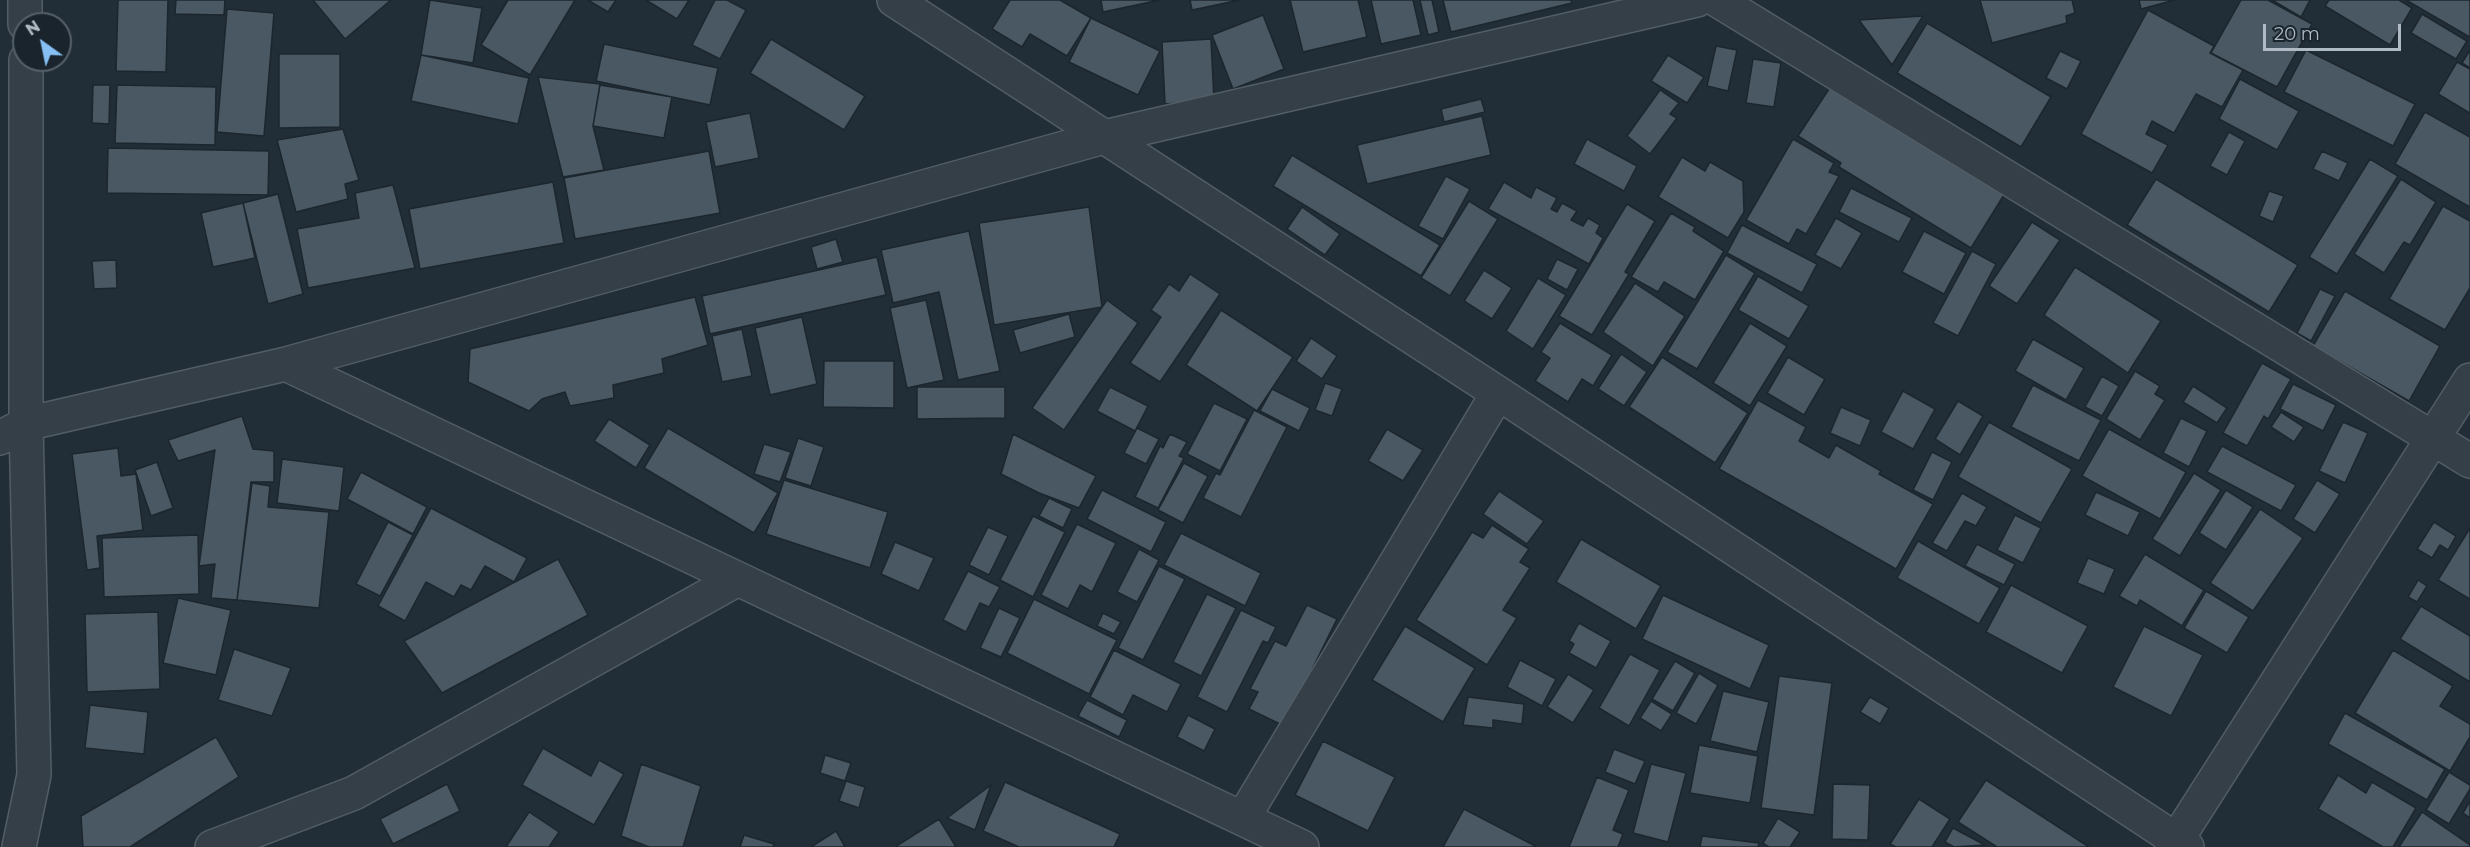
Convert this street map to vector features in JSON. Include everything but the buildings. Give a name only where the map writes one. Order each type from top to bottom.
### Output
[{"type":"street","points":[[894,0],[1498,393],[2179,845],[2470,380]]},
{"type":"street","points":[[13,431],[286,364],[1104,137],[1698,0]]},
{"type":"street","points":[[1717,0],[2470,461]]},
{"type":"street","points":[[19,847],[34,775],[13,431],[26,72]]},
{"type":"street","points":[[286,364],[736,580],[1302,847]]},
{"type":"street","points":[[1243,818],[1498,393]]},
{"type":"street","points":[[212,847],[354,793],[736,580]]}]
